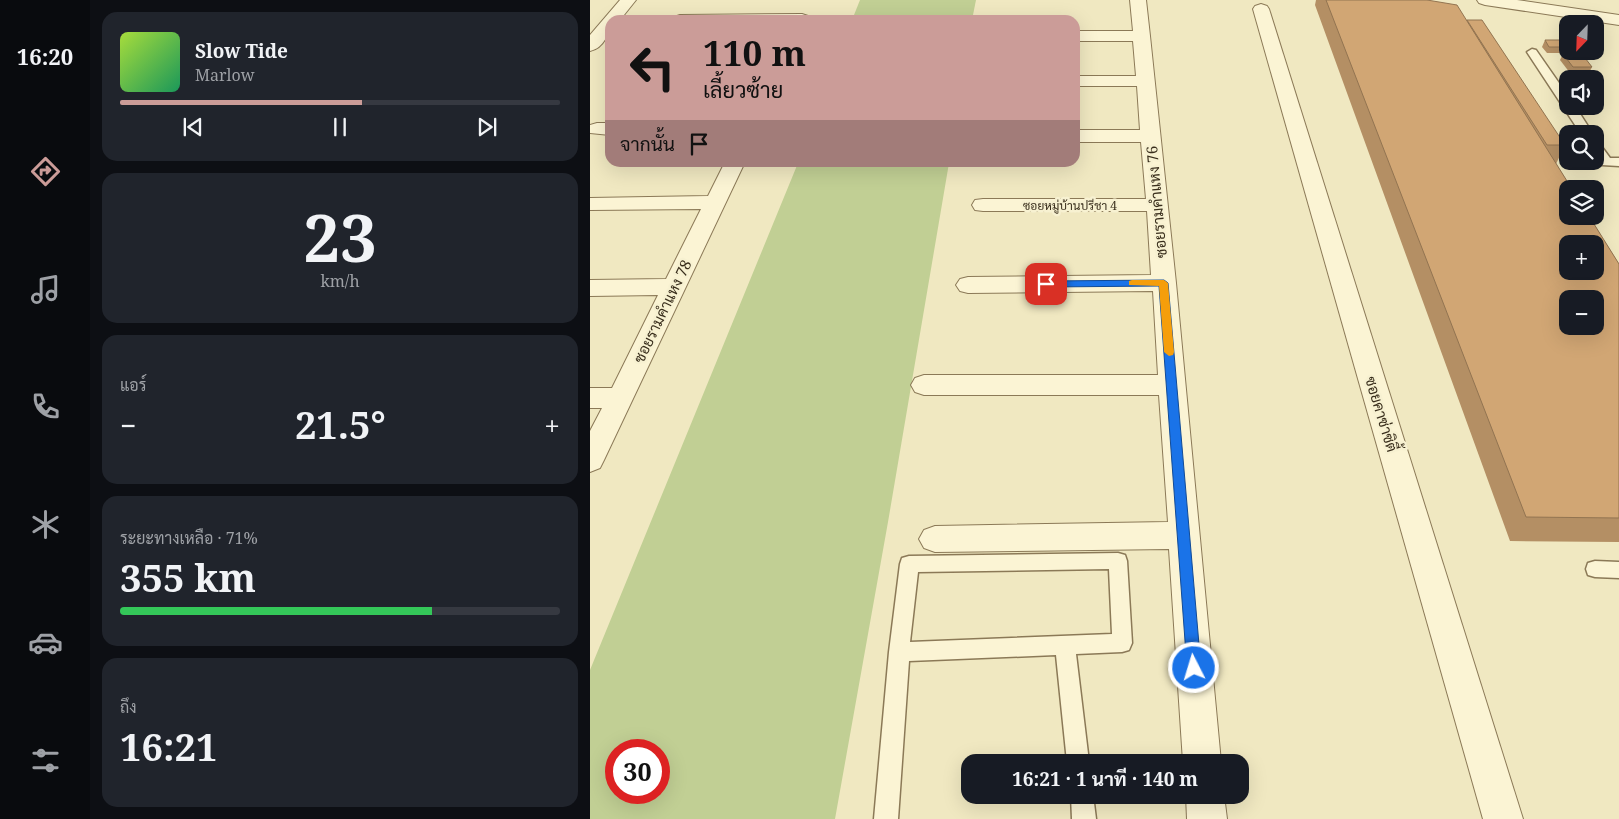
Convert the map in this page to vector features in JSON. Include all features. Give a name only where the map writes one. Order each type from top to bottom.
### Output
[{"type":"street","points":[[616,15],[628,0]]},
{"type":"street","name":"ซอยรามคำแหง 76","points":[[1138,0],[1164,283],[1201,754]]},
{"type":"street","points":[[1476,3],[1619,20]]},
{"type":"street","name":"ซอยคาซ่าซิตี้","points":[[1261,9],[1503,819]]},
{"type":"street","points":[[590,46],[605,28]]},
{"type":"street","points":[[1080,36],[1142,36]]},
{"type":"street","points":[[1080,81],[1146,81]]},
{"type":"street","points":[[1080,136],[1151,136]]},
{"type":"street","name":"ซอยรามคำแหง 78","points":[[590,460],[733,167]]},
{"type":"street","points":[[590,204],[716,202]]},
{"type":"street","name":"ซอยหมู่บ้านปรีชา 4","points":[[984,205],[1156,205]]},
{"type":"street","points":[[968,285],[1164,283]]},
{"type":"street","points":[[590,288],[674,287]]},
{"type":"street","points":[[924,385],[1172,385]]},
{"type":"street","points":[[590,398],[620,398]]},
{"type":"street","points":[[935,539],[1183,535]]},
{"type":"street","points":[[1206,804],[1207,819]]},
{"type":"lane","points":[[1532,52],[1559,92]]},
{"type":"lane","points":[[1604,159],[1606,162],[1619,162]]},
{"type":"lane","points":[[886,819],[899,652],[909,564],[1118,561],[1122,643],[899,652]]},
{"type":"lane","points":[[1595,569],[1619,570]]},
{"type":"lane","points":[[1065,644],[1077,754]]},
{"type":"lane","points":[[1083,804],[1084,819]]},
{"type":"green space","points":[[860,0],[976,0],[973,15],[854,15]]},
{"type":"green space","points":[[796,167],[948,167],[888,522],[835,819],[590,819],[590,670]]},
{"type":"building","points":[[1326,0],[1427,0],[1457,5],[1566,180],[1559,180],[1559,225],[1595,225],[1601,235],[1559,235],[1559,280],[1604,280],[1604,240],[1619,264],[1619,518],[1526,517]]},
{"type":"building","points":[[1467,20],[1482,20],[1559,136],[1559,145],[1547,145]]},
{"type":"building","points":[[1545,40],[1559,40],[1559,47],[1549,47]]},
{"type":"building","points":[[1568,60],[1587,60],[1592,67],[1573,67]]},
{"type":"slow traffic","points":[[1132,283],[1164,283],[1169,352]]},
{"type":"route","points":[[1046,284],[1164,283],[1194,668]]}]
